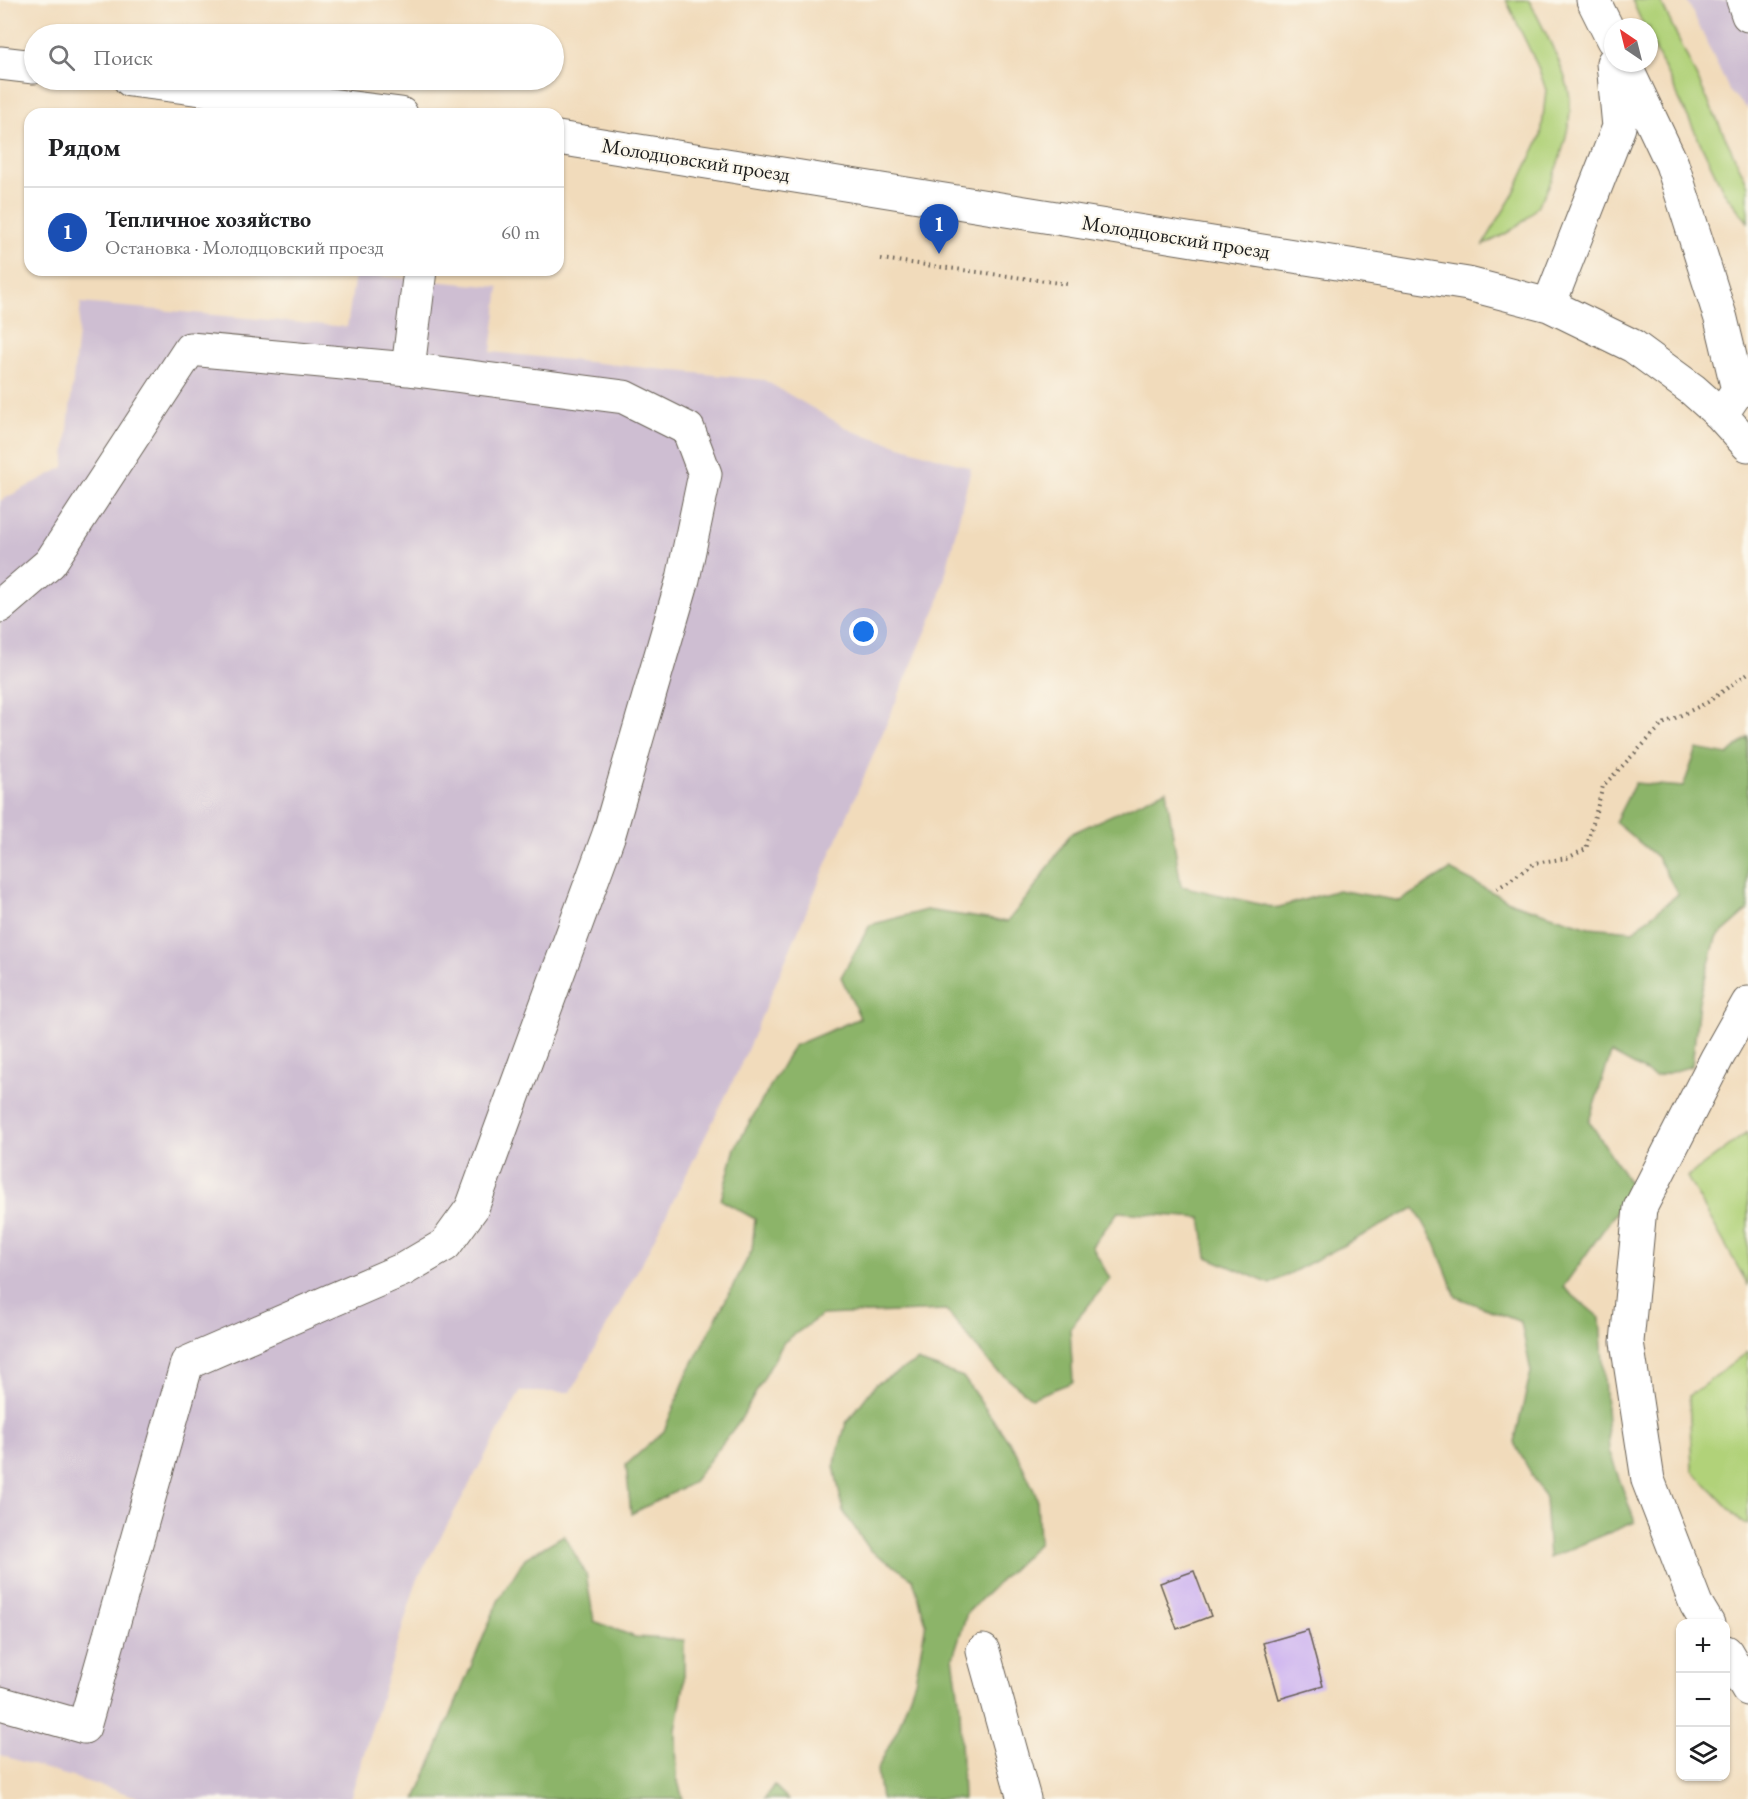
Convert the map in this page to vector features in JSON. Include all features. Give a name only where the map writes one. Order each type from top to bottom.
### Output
[{"type":"street","points":[[1593,0],[1604,26]]},
{"type":"street","points":[[1743,0],[1748,15]]},
{"type":"street","points":[[0,63],[24,66]]},
{"type":"street","points":[[1549,305],[1619,127],[1616,72]]},
{"type":"street","points":[[1625,72],[1672,164],[1734,319],[1738,390],[1721,415]]},
{"type":"street","points":[[210,90],[353,108]]},
{"type":"street","name":"Молодцовский проезд","points":[[564,139],[1468,284],[1549,305],[1633,346],[1693,390],[1721,415],[1748,445]]},
{"type":"street","points":[[408,369],[419,276]]},
{"type":"street","points":[[0,606],[50,563],[190,349],[408,369],[624,397],[688,429],[705,474],[683,579],[609,834],[472,1209],[445,1245],[404,1269],[187,1363],[84,1727],[0,1703]]},
{"type":"street","points":[[1705,1619],[1696,1604],[1648,1480],[1627,1342],[1640,1208],[1748,1003]]},
{"type":"street","points":[[983,1651],[1024,1799]]},
{"type":"street","points":[[1730,1660],[1748,1689]]},
{"type":"path","points":[[881,259],[1067,284]]},
{"type":"path","points":[[1497,889],[1535,863],[1567,858],[1586,849],[1603,786],[1663,724],[1708,702],[1748,673]]},
{"type":"shaded area","points":[[1687,0],[1748,0],[1748,109],[1730,92]]},
{"type":"shaded area","points":[[355,276],[499,287],[491,352],[764,380],[852,431],[971,468],[939,601],[739,1069],[646,1255],[571,1392],[520,1392],[417,1580],[350,1799],[144,1799],[0,1755],[0,501],[64,467],[81,303],[347,327]]},
{"type":"green space","points":[[1506,0],[1529,0],[1564,75],[1570,99],[1570,112],[1559,160],[1538,205],[1520,224],[1483,245],[1513,195],[1541,136],[1546,90],[1538,67]]},
{"type":"green space","points":[[1632,0],[1660,0],[1748,185],[1748,222],[1724,192],[1658,55],[1658,18],[1640,18]]},
{"type":"green space","points":[[1748,737],[1748,910],[1716,938],[1699,1001],[1692,1066],[1655,1077],[1611,1053],[1589,1121],[1633,1188],[1563,1287],[1600,1318],[1609,1451],[1635,1522],[1549,1558],[1545,1498],[1514,1443],[1531,1372],[1521,1322],[1456,1297],[1435,1243],[1415,1208],[1270,1284],[1207,1257],[1201,1218],[1118,1212],[1092,1246],[1110,1279],[1070,1328],[1073,1382],[1032,1398],[994,1368],[946,1310],[822,1315],[784,1342],[741,1419],[692,1483],[631,1514],[626,1465],[664,1431],[688,1372],[752,1250],[755,1219],[721,1200],[735,1148],[793,1046],[860,1018],[841,977],[870,925],[926,910],[1007,922],[1034,889],[1070,834],[1166,790],[1181,886],[1276,908],[1338,890],[1400,901],[1450,870],[1513,903],[1589,927],[1633,931],[1678,894],[1657,857],[1615,822],[1635,783],[1683,787],[1697,749],[1728,755]]},
{"type":"green space","points":[[1748,1132],[1748,1285],[1687,1177]]},
{"type":"green space","points":[[1748,1352],[1748,1524],[1744,1524],[1692,1470],[1689,1396]]},
{"type":"green space","points":[[917,1361],[963,1377],[1016,1452],[1037,1497],[1039,1543],[967,1613],[953,1657],[960,1707],[963,1799],[881,1799],[877,1770],[898,1728],[915,1681],[926,1623],[913,1579],[870,1550],[843,1511],[834,1466],[846,1423],[876,1384]]},
{"type":"green space","points":[[564,1535],[586,1574],[594,1621],[635,1637],[684,1640],[684,1685],[676,1730],[677,1778],[683,1799],[416,1799],[499,1599],[525,1558]]},
{"type":"green space","points":[[774,1785],[788,1799],[764,1799]]},
{"type":"building","points":[[1194,1571],[1211,1616],[1177,1629],[1160,1583]]},
{"type":"building","points":[[1308,1630],[1323,1686],[1279,1699],[1263,1643]]},
{"type":"place","name":"Тепличное хозяйство","points":[[939,254]]}]
